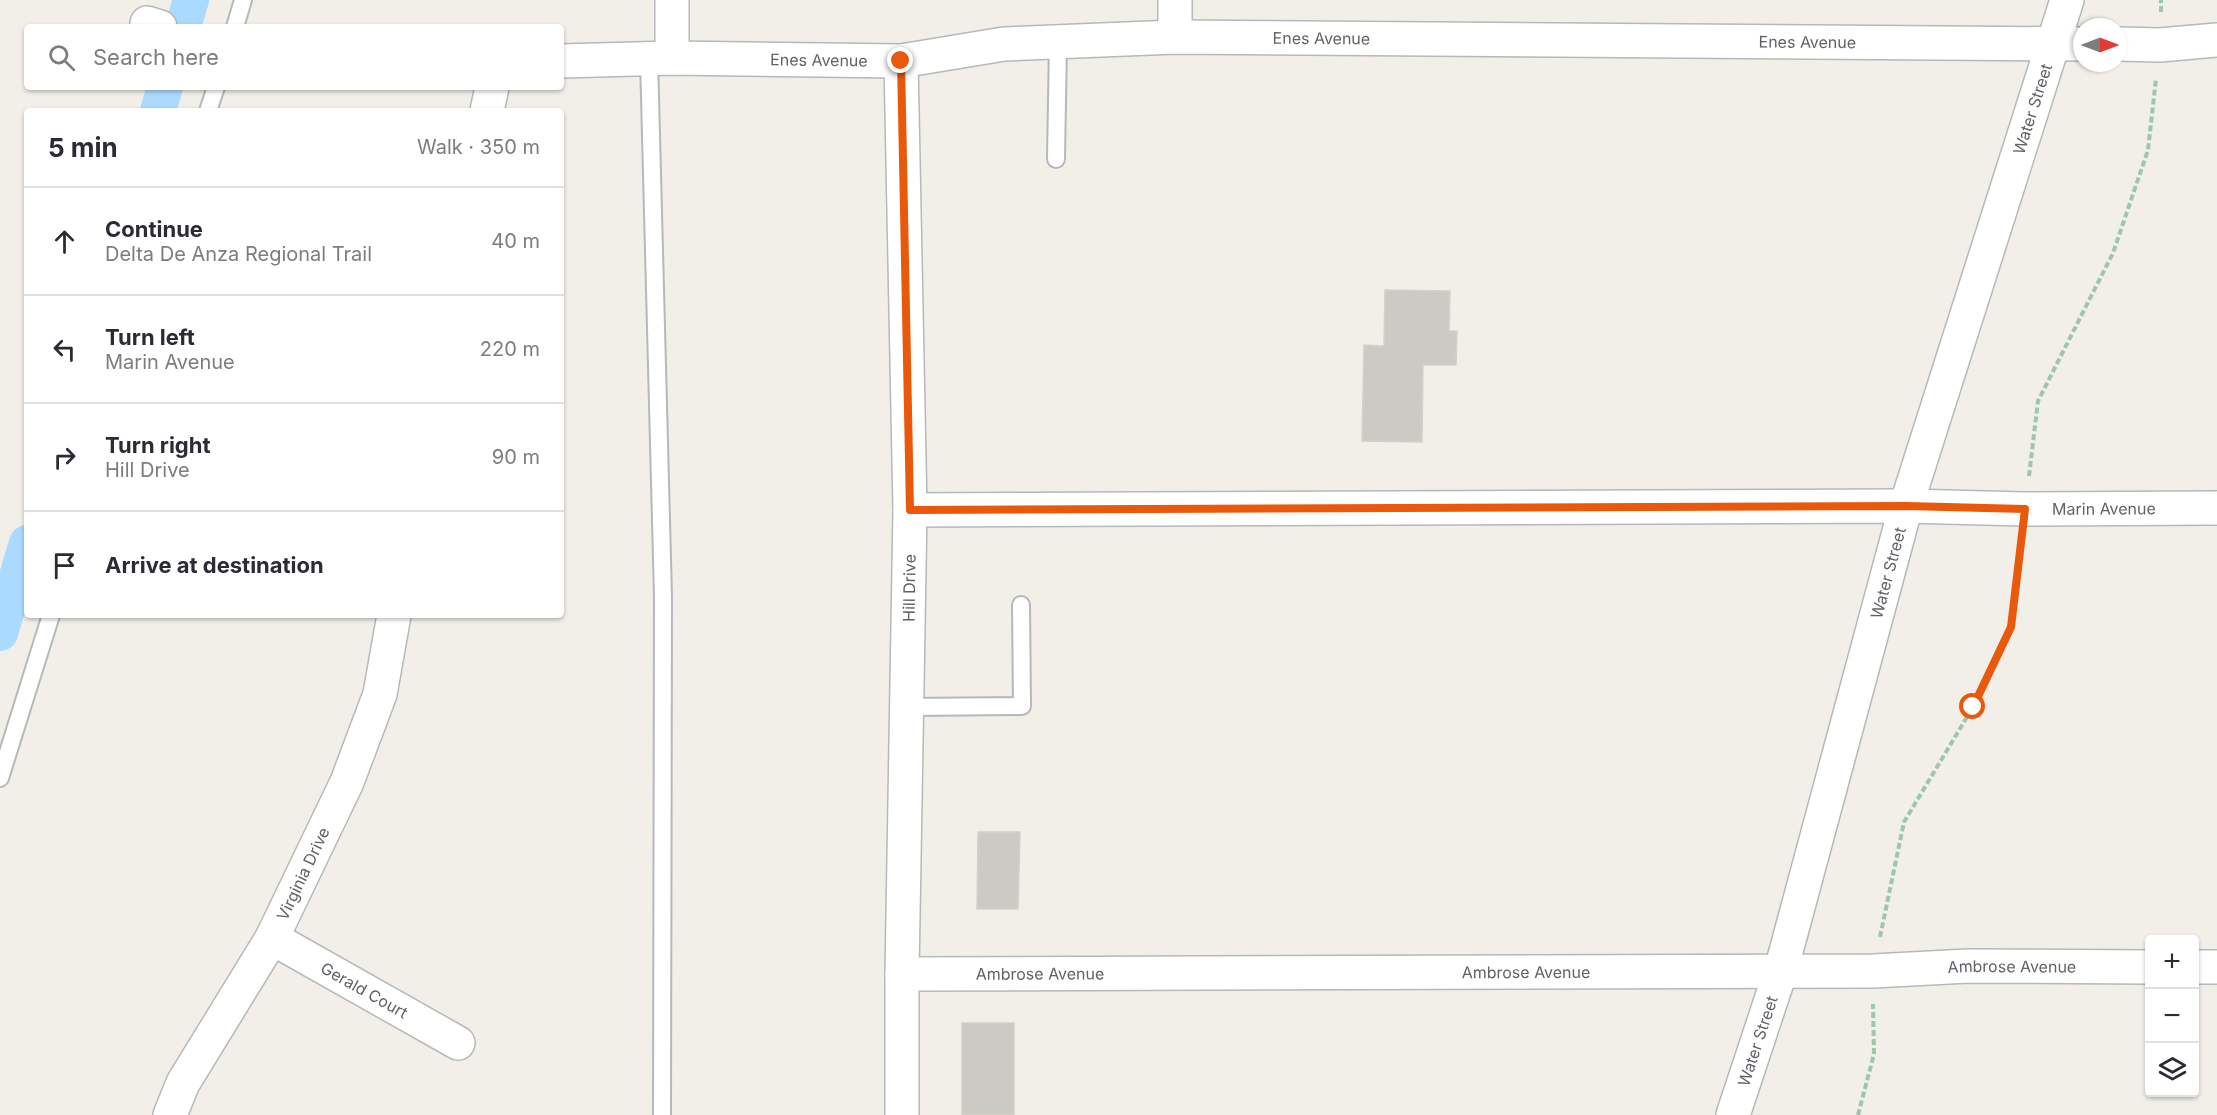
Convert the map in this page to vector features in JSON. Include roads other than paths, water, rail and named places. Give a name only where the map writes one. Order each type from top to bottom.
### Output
[{"type":"street","points":[[660,58],[672,0]]},
{"type":"street","points":[[1175,0],[1175,37]]},
{"type":"street","name":"Water Street","points":[[1733,1115],[1781,970],[1906,506],[2068,44],[2067,0]]},
{"type":"street","name":"Enes Avenue","points":[[564,61],[660,58],[901,61],[1004,44],[1175,37],[2068,44]]},
{"type":"street","points":[[2127,44],[2160,45],[2217,40]]},
{"type":"street","name":"Hill Drive","points":[[901,61],[910,510],[902,974],[902,1115]]},
{"type":"street","points":[[488,108],[491,90]]},
{"type":"street","name":"Marin Avenue","points":[[910,510],[1906,506],[2025,509],[2217,508]]},
{"type":"street","name":"Virginia Drive","points":[[170,1115],[183,1083],[272,939],[347,782],[380,694],[393,618]]},
{"type":"street","name":"Gerald Court","points":[[272,939],[458,1042]]},
{"type":"street","name":"Ambrose Avenue","points":[[902,974],[1873,970],[1968,966],[2145,967]]},
{"type":"street","points":[[2199,967],[2217,967]]},
{"type":"lane","points":[[236,24],[243,0]]},
{"type":"lane","points":[[1056,159],[1058,42]]},
{"type":"lane","points":[[660,58],[663,597],[662,1115]]},
{"type":"lane","points":[[209,108],[215,90]]},
{"type":"lane","points":[[907,707],[1022,706],[1021,605]]},
{"type":"lane","points":[[0,778],[50,618]]},
{"type":"waterway","points":[[184,24],[191,0]]},
{"type":"waterway","points":[[159,108],[164,90]]},
{"type":"waterway","points":[[0,633],[24,553]]}]
